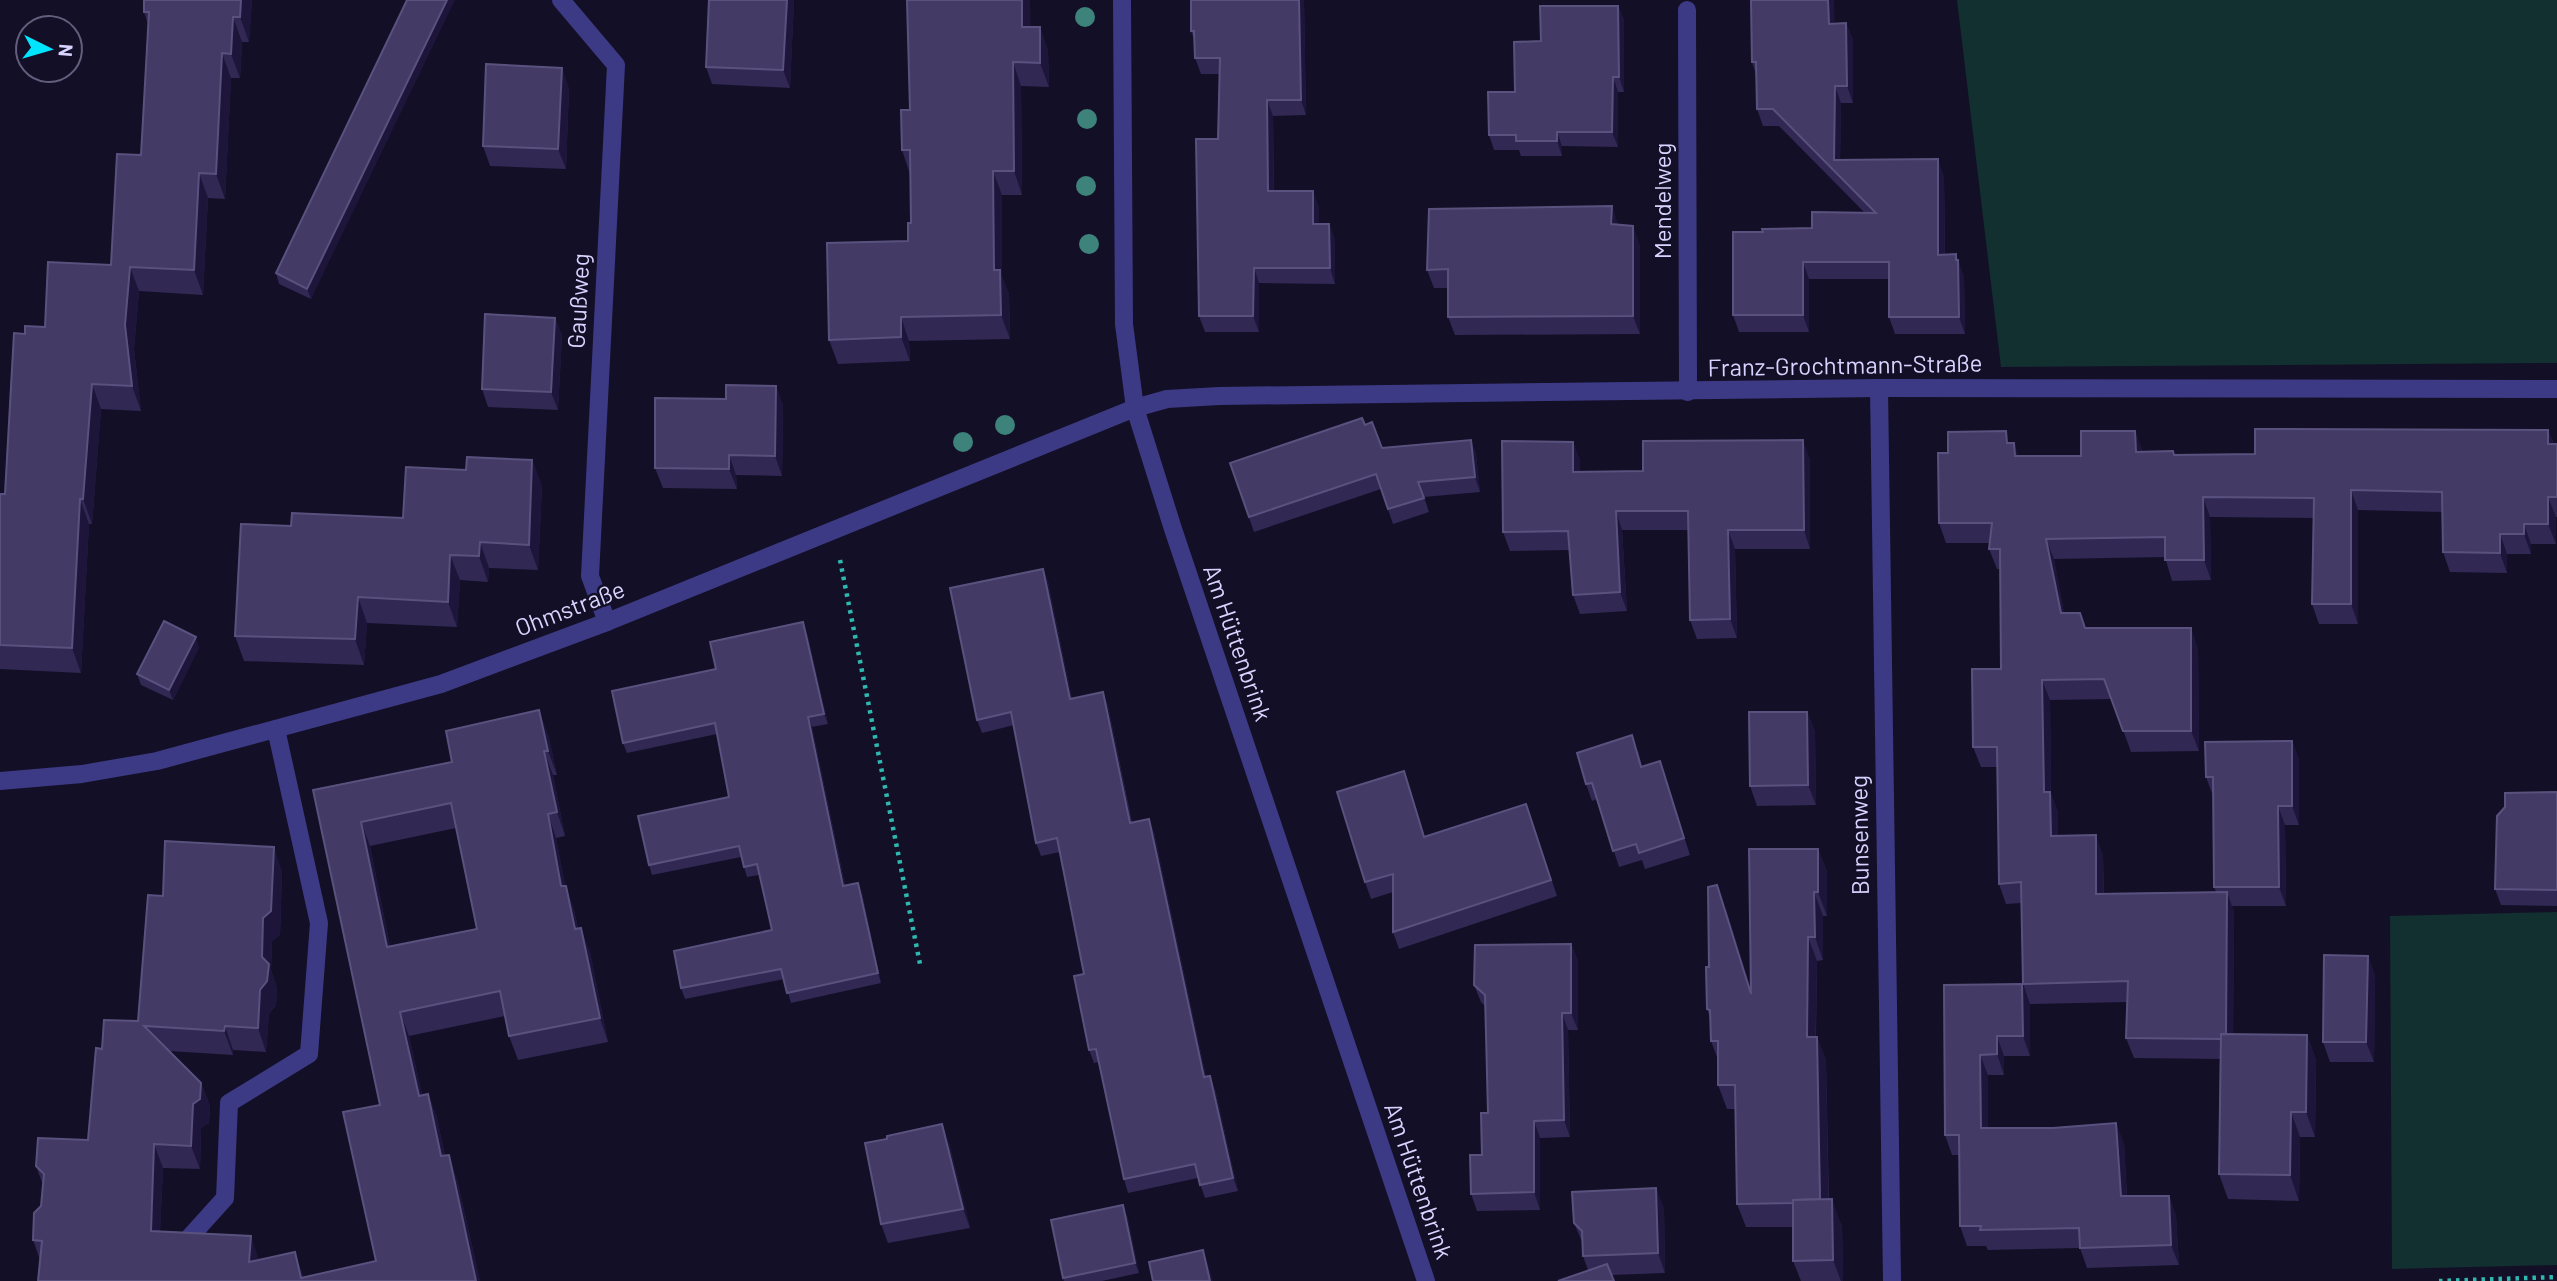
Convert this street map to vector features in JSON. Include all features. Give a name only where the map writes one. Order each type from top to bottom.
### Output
[{"type":"street","name":"Gaußweg","points":[[561,0],[616,65],[590,576],[607,622]]},
{"type":"street","name":"Am Hüttenbrink","points":[[1122,0],[1124,324],[1135,408],[1173,529],[1426,1281]]},
{"type":"street","name":"Mendelweg","points":[[1687,10],[1688,392]]},
{"type":"street","name":"Franz-Grochtmann-Straße","points":[[1135,408],[1167,399],[1219,396],[1879,388],[2557,389]]},
{"type":"street","name":"Bunsenweg","points":[[1879,388],[1892,1281]]},
{"type":"street","name":"Ohmstraße","points":[[0,781],[82,774],[157,761],[441,684],[607,622],[1135,408]]},
{"type":"street","points":[[188,1239],[225,1198],[229,1103],[309,1055],[319,922],[276,729]]},
{"type":"path","points":[[834,531],[920,964]]},
{"type":"path","points":[[2439,1281],[2557,1277]]},
{"type":"green space","points":[[1957,0],[2557,0],[2557,363],[2001,367]]},
{"type":"green space","points":[[2557,912],[2557,1265],[2392,1269],[2390,916]]},
{"type":"building","points":[[144,0],[241,0],[240,17],[233,17],[231,54],[222,53],[216,174],[199,173],[194,270],[130,267],[125,325],[132,386],[92,384],[83,499],[80,499],[72,648],[0,645],[0,494],[5,494],[14,333],[25,334],[25,326],[45,327],[48,262],[111,265],[117,154],[141,155],[149,12],[144,12]]},
{"type":"building","points":[[407,0],[447,0],[307,289],[276,273]]},
{"type":"building","points":[[709,0],[787,0],[783,70],[706,67]]},
{"type":"building","points":[[907,0],[1022,0],[1022,27],[1040,27],[1040,63],[1013,62],[1014,171],[993,171],[994,270],[1000,270],[1001,315],[901,317],[901,337],[829,340],[827,243],[908,241],[908,223],[911,223],[910,150],[902,150],[901,110],[910,110]]},
{"type":"building","points":[[1191,0],[1299,0],[1301,100],[1267,100],[1268,191],[1313,191],[1313,224],[1329,224],[1330,268],[1254,268],[1253,316],[1199,316],[1196,139],[1218,139],[1220,58],[1195,58],[1194,31],[1191,31]]},
{"type":"building","points":[[1751,0],[1828,0],[1829,24],[1846,23],[1847,86],[1835,86],[1834,160],[1938,159],[1938,255],[1956,254],[1959,317],[1889,317],[1889,262],[1803,262],[1803,315],[1733,315],[1733,232],[1812,228],[1812,212],[1876,213],[1773,109],[1757,109],[1756,62],[1752,62]]},
{"type":"building","points":[[1540,6],[1618,6],[1619,77],[1613,77],[1612,132],[1557,132],[1557,141],[1516,141],[1516,135],[1489,135],[1488,92],[1515,92],[1514,42],[1541,41]]},
{"type":"building","points":[[486,64],[562,68],[558,149],[483,146]]},
{"type":"building","points":[[1612,206],[1611,224],[1633,226],[1633,316],[1448,317],[1448,269],[1427,270],[1429,209]]},
{"type":"building","points":[[485,314],[555,318],[551,392],[482,389]]},
{"type":"building","points":[[726,385],[776,386],[775,456],[729,455],[729,469],[655,468],[655,398],[726,399]]},
{"type":"building","points":[[1362,418],[1365,425],[1372,422],[1382,448],[1471,440],[1475,477],[1418,482],[1424,498],[1388,509],[1376,474],[1249,517],[1230,463]]},
{"type":"building","points":[[2255,429],[2548,430],[2548,444],[2557,444],[2557,497],[2548,497],[2548,524],[2524,524],[2524,534],[2500,534],[2500,553],[2443,552],[2442,492],[2351,490],[2351,604],[2312,604],[2314,498],[2203,497],[2204,560],[2165,560],[2165,537],[2046,539],[2061,613],[2080,613],[2085,628],[2191,628],[2191,731],[2123,731],[2104,679],[2042,680],[2044,792],[2050,792],[2051,836],[2096,835],[2096,894],[2227,892],[2226,1034],[2221,1034],[2221,1039],[2126,1038],[2128,981],[2023,984],[2021,882],[1999,884],[1997,747],[1973,747],[1972,669],[2001,669],[2000,549],[1989,549],[1992,523],[1939,523],[1938,453],[1948,453],[1948,432],[2006,431],[2007,443],[2014,443],[2015,456],[2081,456],[2081,431],[2135,431],[2136,452],[2173,451],[2174,455],[2255,454]]},
{"type":"building","points":[[1803,440],[1804,530],[1728,530],[1730,619],[1690,620],[1688,511],[1616,511],[1620,592],[1573,595],[1568,531],[1503,532],[1502,441],[1573,442],[1573,472],[1643,471],[1643,441]]},
{"type":"building","points":[[467,457],[532,460],[529,545],[480,542],[479,556],[450,555],[448,602],[358,597],[355,639],[235,636],[241,524],[291,526],[292,513],[403,518],[406,467],[466,470]]},
{"type":"building","points":[[1043,569],[1070,699],[1103,692],[1130,823],[1149,819],[1204,1077],[1210,1076],[1233,1178],[1200,1185],[1195,1164],[1124,1179],[1096,1049],[1089,1050],[1074,976],[1084,974],[1057,838],[1036,843],[1011,712],[977,720],[950,588]]},
{"type":"building","points":[[164,621],[196,637],[169,690],[137,674]]},
{"type":"building","points":[[803,622],[824,714],[808,717],[843,886],[858,883],[878,973],[787,993],[781,969],[681,988],[674,951],[772,930],[757,864],[744,867],[739,846],[649,865],[638,816],[729,797],[715,723],[623,743],[612,691],[716,669],[710,642]]},
{"type":"building","points":[[539,710],[548,751],[544,751],[557,812],[548,814],[561,886],[566,886],[575,929],[581,928],[600,1018],[509,1036],[500,991],[400,1012],[419,1096],[428,1094],[441,1156],[449,1155],[476,1281],[38,1281],[42,1241],[33,1240],[34,1213],[41,1206],[44,1174],[36,1166],[38,1138],[88,1140],[96,1048],[102,1049],[104,1020],[138,1021],[148,895],[163,896],[165,841],[274,847],[271,911],[263,918],[262,957],[269,964],[267,981],[260,990],[258,1028],[225,1026],[224,1031],[144,1026],[201,1083],[200,1099],[193,1104],[191,1146],[154,1144],[151,1231],[251,1236],[249,1262],[295,1252],[301,1278],[376,1261],[343,1112],[380,1105],[313,790],[452,762],[446,731]],"holes":[[[451,803],[477,929],[387,947],[361,822]]]},
{"type":"building","points":[[1749,712],[1807,712],[1808,785],[1750,786]]},
{"type":"building","points":[[1632,735],[1641,767],[1660,761],[1684,838],[1639,853],[1636,844],[1613,851],[1592,783],[1586,784],[1577,753]]},
{"type":"building","points":[[2292,741],[2292,806],[2278,806],[2279,887],[2214,887],[2213,777],[2206,777],[2205,742]]},
{"type":"building","points":[[1404,771],[1424,837],[1526,804],[1551,880],[1393,932],[1393,874],[1365,882],[1337,792]]},
{"type":"building","points":[[2557,792],[2557,890],[2495,889],[2497,816],[2505,807],[2505,793]]},
{"type":"building","points":[[1749,849],[1818,849],[1818,892],[1814,892],[1815,937],[1808,937],[1807,1037],[1817,1037],[1820,1199],[1793,1200],[1793,1203],[1737,1204],[1735,1085],[1718,1085],[1718,1041],[1711,1041],[1710,1010],[1707,1009],[1708,887],[1717,885],[1751,994]]},
{"type":"building","points":[[1571,944],[1571,1013],[1562,1013],[1564,1120],[1534,1121],[1534,1192],[1471,1194],[1470,1155],[1482,1155],[1481,1113],[1488,1113],[1485,995],[1474,985],[1475,945]]},
{"type":"building","points":[[2324,955],[2368,956],[2366,1042],[2323,1042]]},
{"type":"building","points":[[2022,984],[2023,1036],[1997,1036],[1997,1054],[1980,1055],[1981,1128],[2053,1128],[2116,1123],[2121,1196],[2169,1196],[2171,1245],[2080,1248],[2079,1228],[1980,1230],[1981,1226],[1960,1226],[1959,1135],[1945,1135],[1944,985]]},
{"type":"building","points":[[2221,1034],[2307,1035],[2306,1112],[2291,1112],[2290,1175],[2219,1174]]},
{"type":"building","points":[[942,1124],[963,1209],[881,1224],[865,1143]]},
{"type":"building","points":[[1656,1188],[1658,1253],[1583,1256],[1582,1231],[1574,1223],[1572,1192]]},
{"type":"building","points":[[1832,1199],[1833,1260],[1793,1261],[1793,1200]]},
{"type":"building","points":[[1123,1205],[1135,1263],[1063,1278],[1051,1220]]},
{"type":"building","points":[[1203,1250],[1210,1281],[1153,1281],[1149,1262]]},
{"type":"building","points":[[1607,1264],[1614,1281],[1558,1281]]}]
